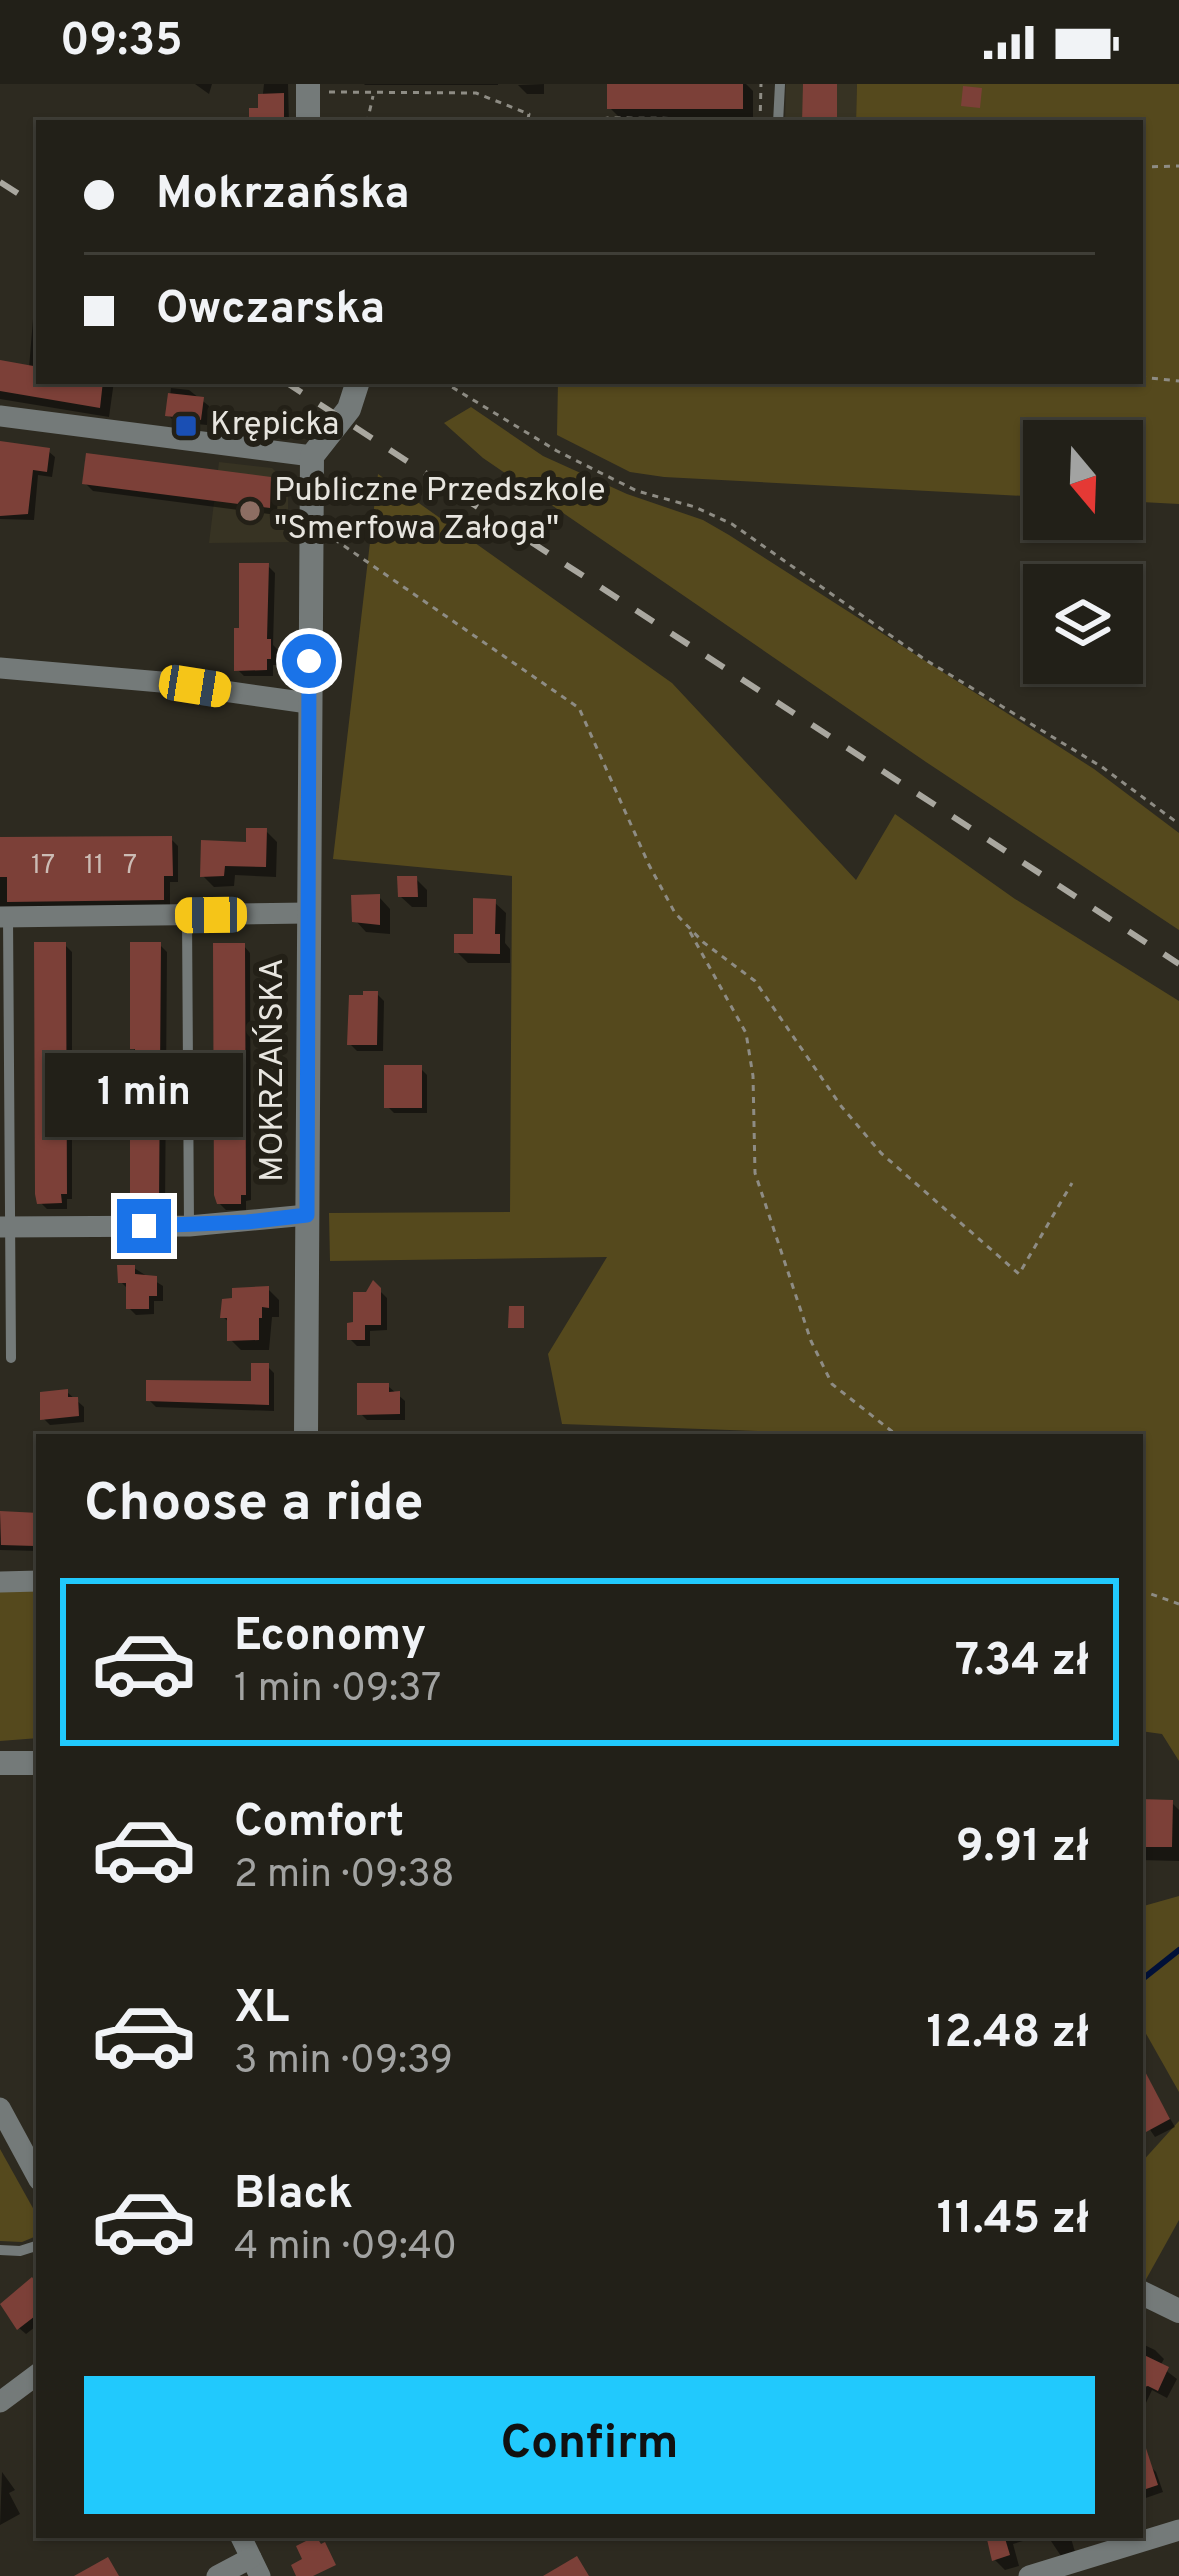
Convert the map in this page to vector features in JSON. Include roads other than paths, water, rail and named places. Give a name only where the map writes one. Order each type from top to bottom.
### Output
[{"type":"street","points":[[309,120],[315,88]]},
{"type":"street","points":[[0,416],[313,457],[349,409],[357,384]]},
{"type":"street","name":"MOKRZAŃSKA","points":[[306,1434],[313,457]]},
{"type":"street","points":[[0,668],[161,682],[308,704]]},
{"type":"street","points":[[4,917],[308,913]]},
{"type":"street","points":[[4,1227],[189,1226],[307,1215]]},
{"type":"street","points":[[0,1582],[36,1581]]},
{"type":"street","points":[[0,1763],[36,1763]]},
{"type":"street","points":[[0,2108],[36,2174]]},
{"type":"street","points":[[1143,2294],[1179,2311]]},
{"type":"street","points":[[0,2402],[36,2375]]},
{"type":"street","points":[[1029,2576],[1179,2530]]},
{"type":"street","points":[[218,2576],[255,2567],[240,2538]]},
{"type":"lane","points":[[778,120],[779,84]]},
{"type":"lane","points":[[187,916],[189,1226]]},
{"type":"lane","points":[[4,917],[4,1227],[11,1358]]},
{"type":"lane","points":[[0,2250],[36,2246]]},
{"type":"waterway","points":[[1143,1979],[1179,1950]]},
{"type":"railway","points":[[0,182],[36,205]]},
{"type":"railway","points":[[289,384],[1179,964]]},
{"type":"place","name":"Krępicka","points":[[186,426]]},
{"type":"place","name":"Publiczne Przedszkole \"Smerfowa Załoga\"","points":[[250,511]]}]
